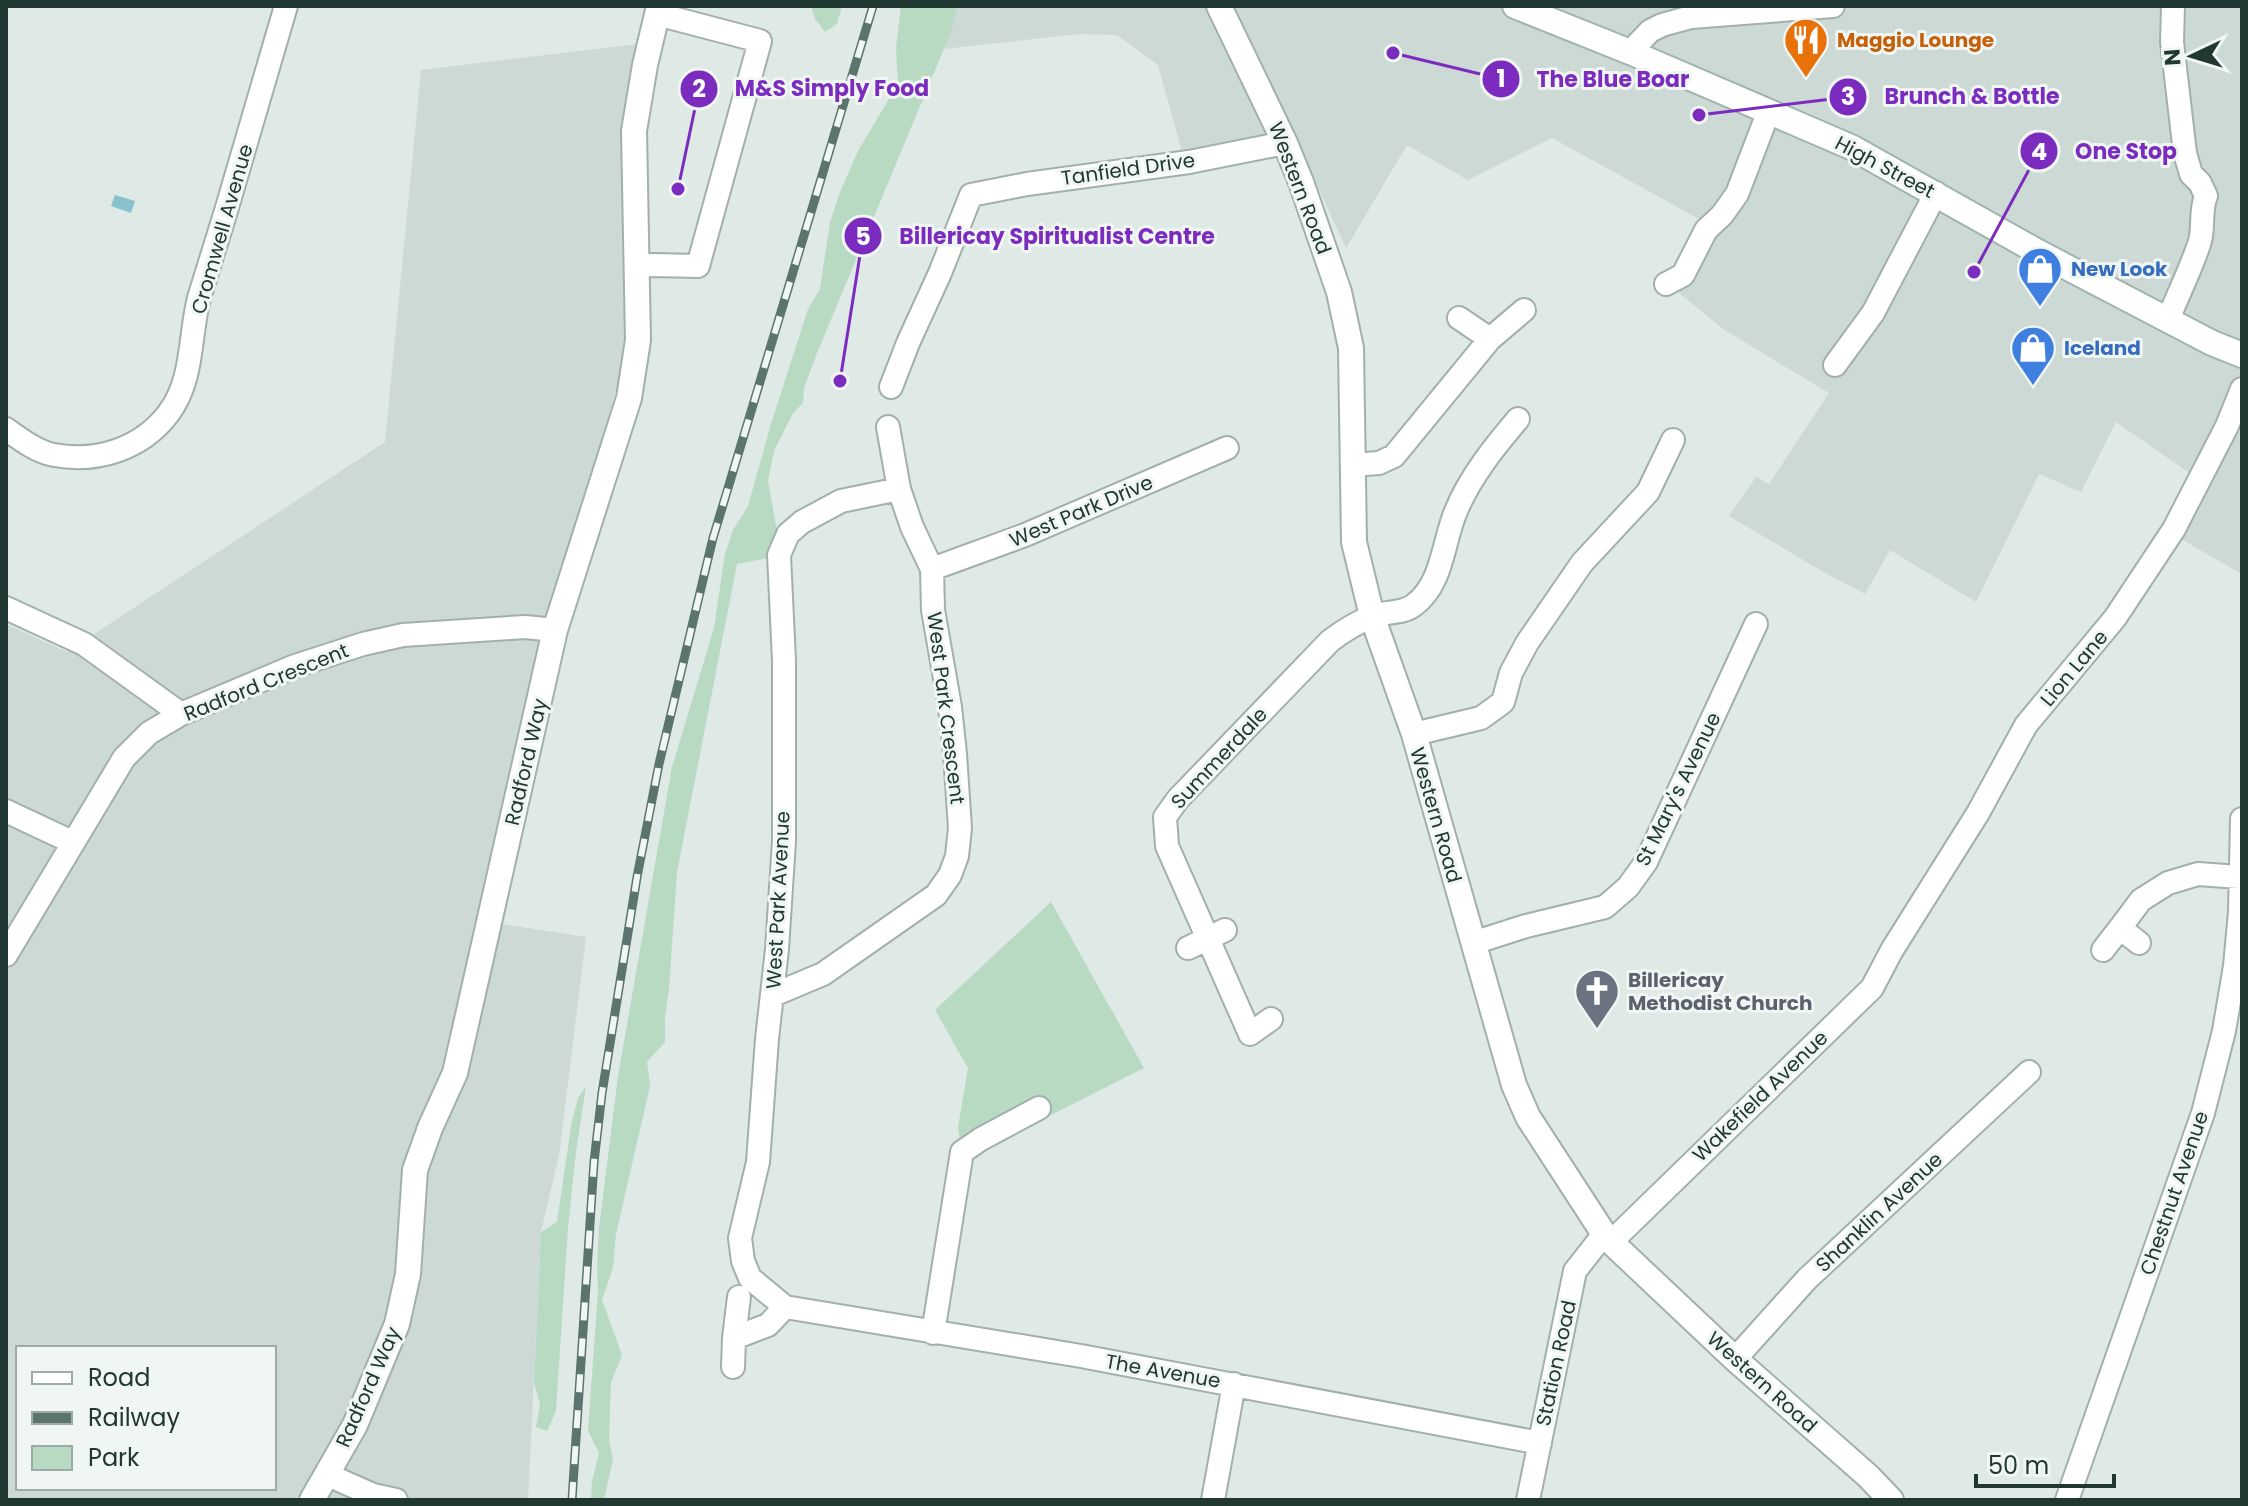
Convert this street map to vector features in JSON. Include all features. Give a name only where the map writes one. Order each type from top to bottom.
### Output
[{"type":"street","name":"Cromwell Avenue","points":[[6,429],[52,455],[89,458],[129,447],[157,426],[170,411],[189,364],[198,302],[286,6]]},
{"type":"street","name":"Western Road","points":[[1219,6],[1285,143],[1339,292],[1351,348],[1354,542],[1372,616],[1414,734],[1514,1085],[1528,1117],[1608,1238],[1735,1359],[1891,1500]]},
{"type":"street","name":"High Street","points":[[1515,6],[1851,147],[2038,252],[2212,343],[2242,355]]},
{"type":"street","points":[[1630,52],[1650,31],[1691,17],[1833,6]]},
{"type":"street","points":[[2168,320],[2200,242],[2202,204],[2206,196],[2191,174],[2185,153],[2172,42],[2173,6]]},
{"type":"street","points":[[636,266],[698,266],[760,41],[658,10]]},
{"type":"street","name":"Radford Way","points":[[312,1500],[355,1425],[397,1324],[408,1274],[415,1170],[455,1073],[555,630],[629,398],[638,340],[634,131],[658,10]]},
{"type":"street","points":[[1666,284],[1683,275],[1706,230],[1737,194],[1768,113]]},
{"type":"street","name":"Tanfield Drive","points":[[891,387],[971,195],[1027,184],[1189,162],[1285,143]]},
{"type":"street","points":[[1835,365],[1873,313],[1936,193]]},
{"type":"street","points":[[1352,465],[1379,463],[1394,456],[1490,339],[1524,310]]},
{"type":"street","points":[[1459,318],[1490,339]]},
{"type":"street","name":"Lion Lane","points":[[1898,943],[1978,813],[2026,725],[2115,618],[2174,529],[2227,426],[2242,389]]},
{"type":"street","name":"Summerdale","points":[[1271,1019],[1244,1038],[1207,939],[1167,846],[1165,817],[1178,799],[1330,641],[1342,631],[1372,616],[1414,606],[1436,578],[1457,508],[1473,480],[1508,441],[1518,419]]},
{"type":"street","name":"West Park Crescent","points":[[773,995],[823,974],[936,895],[950,875],[957,856],[960,828],[955,754],[933,610],[932,569],[912,527],[899,489],[888,427]]},
{"type":"street","points":[[1414,734],[1481,718],[1503,702],[1511,673],[1527,643],[1582,563],[1656,497],[1673,440]]},
{"type":"street","name":"West Park Drive","points":[[932,569],[1025,535],[1227,448]]},
{"type":"street","name":"West Park Avenue","points":[[785,1307],[750,1278],[743,1261],[740,1238],[758,1162],[784,841],[784,661],[779,555],[788,534],[802,522],[841,501],[899,489]]},
{"type":"street","points":[[6,608],[84,644],[181,714]]},
{"type":"street","name":"St Mary's Avenue","points":[[1473,943],[1526,926],[1605,907],[1628,887],[1646,862],[1756,624]]},
{"type":"street","name":"Radford Crescent","points":[[6,955],[124,758],[149,733],[181,714],[295,666],[403,635],[525,627],[555,630]]},
{"type":"street","points":[[6,811],[72,842]]},
{"type":"street","name":"Chestnut Avenue","points":[[2067,1500],[2203,1113],[2224,1031],[2235,966],[2240,912],[2242,819]]},
{"type":"street","points":[[2103,950],[2141,900],[2168,883],[2198,874],[2239,877]]},
{"type":"street","points":[[2120,928],[2139,943]]},
{"type":"street","name":"Wakefield Avenue","points":[[1608,1238],[1872,988],[1898,943]]},
{"type":"street","name":"Shanklin Avenue","points":[[1735,1359],[1807,1279],[2029,1072]]},
{"type":"street","points":[[933,1333],[962,1152],[1039,1108]]},
{"type":"street","name":"Station Road","points":[[1528,1500],[1575,1271],[1608,1238]]},
{"type":"street","points":[[733,1367],[739,1297]]},
{"type":"street","points":[[734,1338],[768,1325],[785,1307]]},
{"type":"street","name":"The Avenue","points":[[785,1307],[1081,1356],[1540,1443]]},
{"type":"street","points":[[1213,1500],[1234,1384]]},
{"type":"street","points":[[328,1475],[373,1495],[396,1500]]},
{"type":"shaded area","points":[[954,6],[2242,6],[2242,574],[2165,530],[2195,477],[2116,422],[2081,492],[2039,474],[1976,602],[1890,550],[1865,594],[1729,516],[1756,477],[1769,484],[1829,393],[1723,329],[1679,293],[1710,225],[1552,138],[1468,180],[1407,145],[1346,248],[1293,133],[1182,152],[1158,65],[1117,35],[1079,34],[944,49]]},
{"type":"shaded area","points":[[638,44],[635,260],[621,372],[554,607],[489,922],[586,937],[559,1155],[541,1232],[528,1500],[6,1500],[6,624],[67,652],[385,442],[421,70]]},
{"type":"green space","points":[[811,6],[842,6],[837,24],[825,32],[815,19]]},
{"type":"green space","points":[[901,6],[957,6],[951,32],[817,353],[804,388],[803,403],[793,413],[774,451],[768,481],[777,531],[773,557],[737,564],[677,872],[665,1042],[647,1062],[650,1086],[616,1234],[613,1268],[602,1300],[622,1355],[611,1383],[609,1440],[613,1459],[604,1500],[591,1500],[599,1453],[588,1431],[598,1291],[599,1228],[618,1076],[672,767],[714,628],[725,554],[733,530],[748,506],[808,309],[820,289],[830,222],[859,149],[898,84],[896,48]]},
{"type":"green space","points":[[1051,902],[1144,1068],[1045,1118],[1039,1109],[962,1152],[958,1127],[968,1068],[935,1010]]},
{"type":"green space","points":[[586,1086],[568,1227],[556,1411],[547,1431],[536,1427],[540,1405],[534,1382],[541,1232],[557,1222],[572,1120],[578,1098]]},
{"type":"water","points":[[115,195],[135,201],[131,213],[111,206]]},
{"type":"railway","points":[[572,1500],[594,1162],[602,1093],[659,764],[713,538],[873,6]]},
{"type":"place","name":"The Blue Boar","points":[[1393,53]]},
{"type":"place","name":"Maggio Lounge","points":[[1806,79]]},
{"type":"place","name":"Brunch & Bottle","points":[[1699,115]]},
{"type":"place","name":"M&S Simply Food","points":[[678,189]]},
{"type":"place","name":"One Stop","points":[[1974,272]]},
{"type":"place","name":"New Look","points":[[2040,308]]},
{"type":"place","name":"Billericay Spiritualist Centre","points":[[840,381]]},
{"type":"place","name":"Iceland","points":[[2033,387]]},
{"type":"place","name":"Billericay Methodist Church","points":[[1597,1030]]}]
